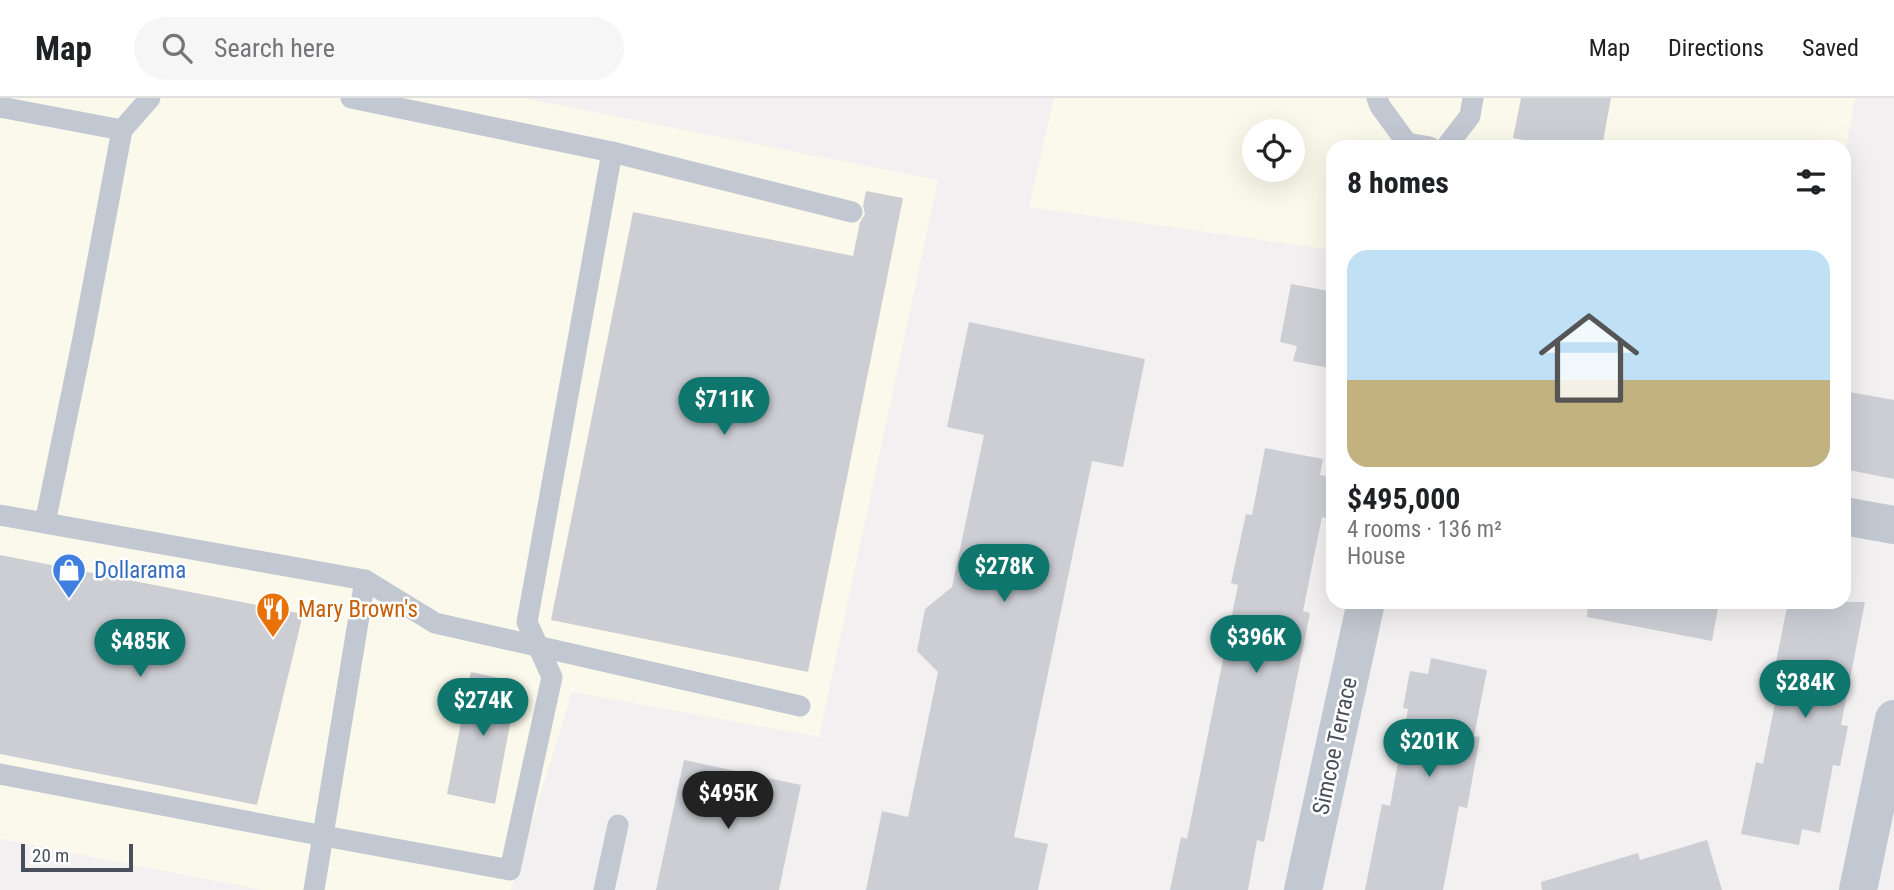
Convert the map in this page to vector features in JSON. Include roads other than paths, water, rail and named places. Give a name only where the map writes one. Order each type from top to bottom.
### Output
[{"type":"street","points":[[1851,517],[1894,525]]},
{"type":"street","name":"Simcoe Terrace","points":[[1303,890],[1364,609]]},
{"type":"street","points":[[1858,890],[1894,719]]},
{"type":"lane","points":[[45,523],[122,130],[150,98]]},
{"type":"lane","points":[[351,98],[612,152],[852,212]]},
{"type":"lane","points":[[1377,98],[1405,140]]},
{"type":"lane","points":[[1451,140],[1470,116],[1473,98]]},
{"type":"lane","points":[[0,107],[122,130]]},
{"type":"lane","points":[[0,774],[510,870],[552,677],[527,622],[612,152]]},
{"type":"lane","points":[[0,515],[365,580],[435,622],[800,706]]},
{"type":"lane","points":[[314,890],[365,580]]},
{"type":"lane","points":[[604,890],[618,825]]},
{"type":"place","name":"Dollarama","points":[[69,600]]},
{"type":"place","name":"Mary Brown's","points":[[273,639]]}]
